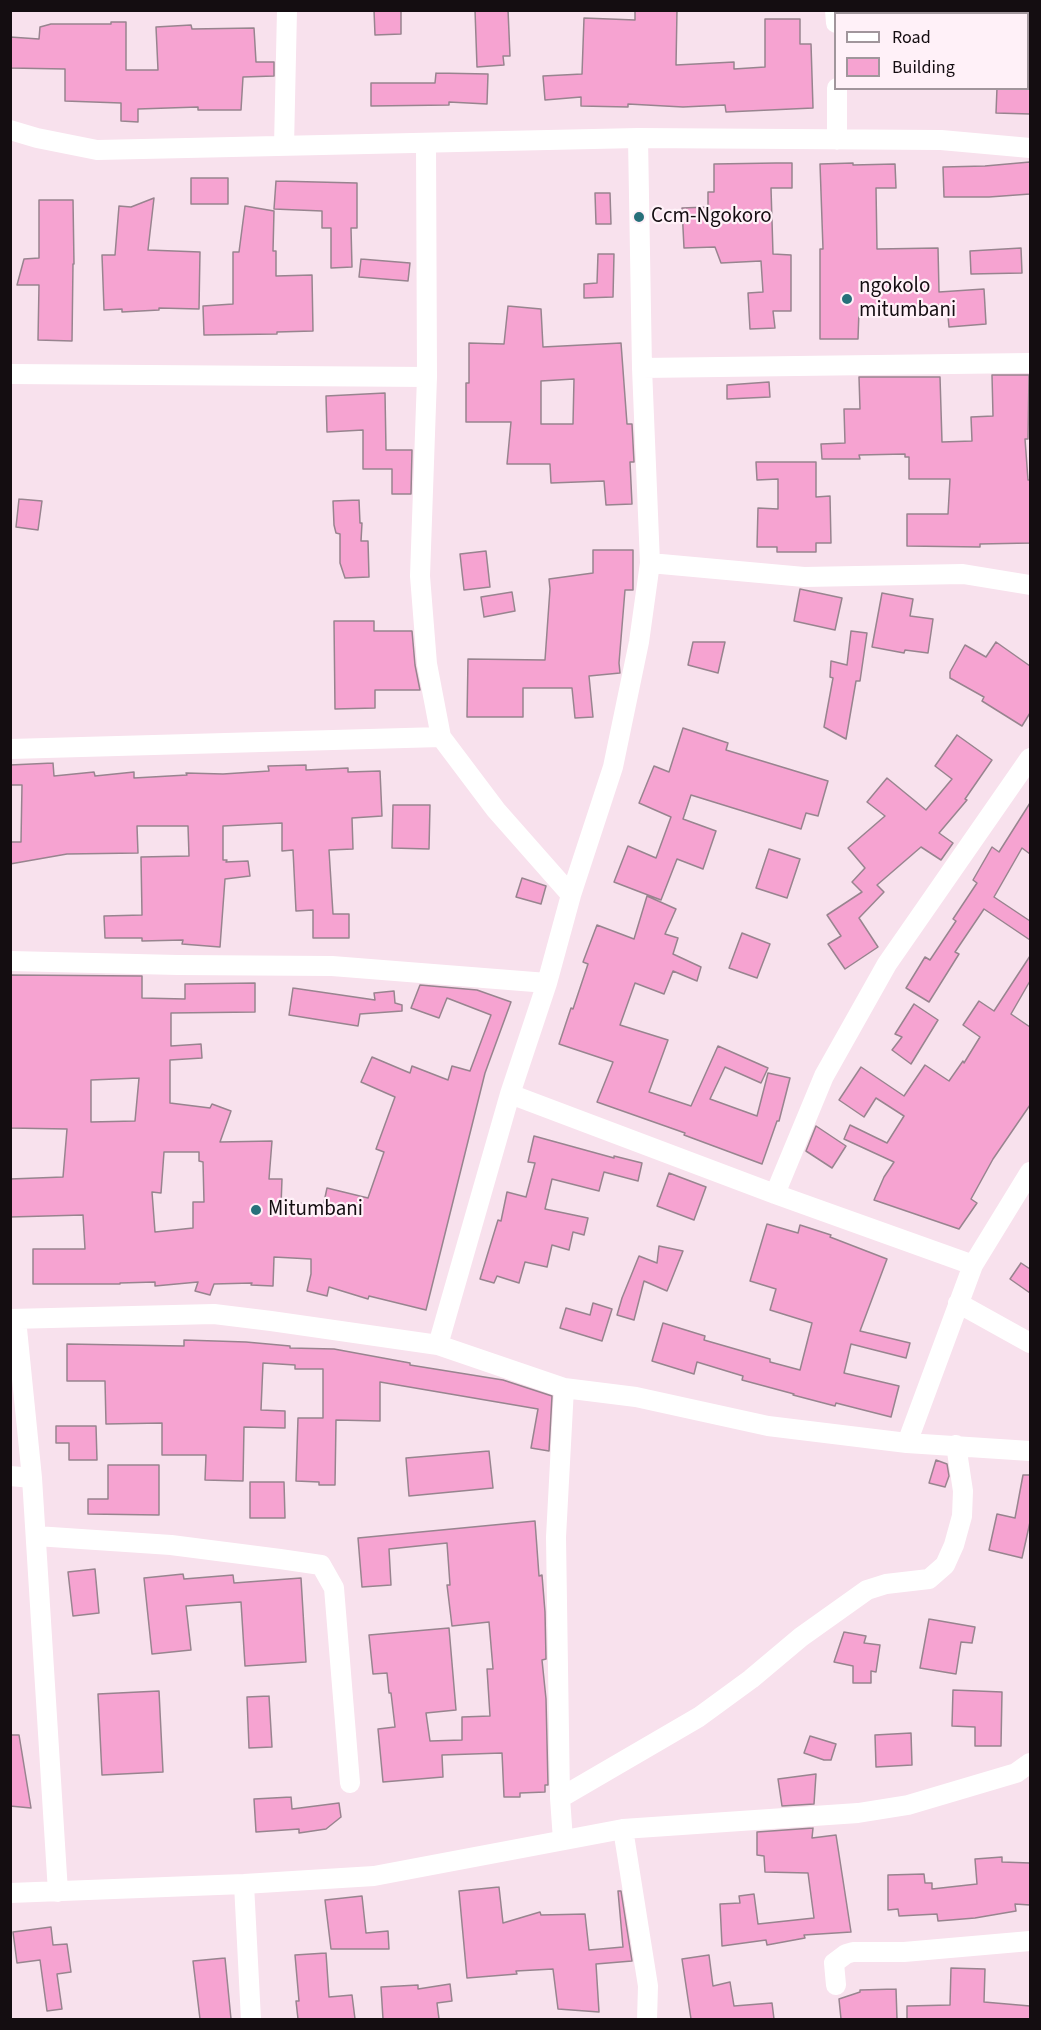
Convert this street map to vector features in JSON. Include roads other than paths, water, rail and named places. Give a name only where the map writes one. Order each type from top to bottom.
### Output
[{"type":"street","points":[[284,146],[287,10]]},
{"type":"street","points":[[837,90],[837,140]]},
{"type":"street","points":[[10,130],[97,150],[638,138],[941,140],[1030,148]]},
{"type":"street","points":[[438,1345],[510,1094],[547,983],[571,894],[613,767],[639,642],[650,563],[642,368],[638,138]]},
{"type":"street","points":[[426,143],[427,377],[420,576],[427,664],[441,737],[496,810],[571,894]]},
{"type":"street","points":[[642,368],[1030,363]]},
{"type":"street","points":[[10,374],[427,377]]},
{"type":"street","points":[[650,563],[804,577],[963,574],[1030,585]]},
{"type":"street","points":[[10,749],[441,737]]},
{"type":"street","points":[[775,1194],[824,1076],[887,964],[1030,758]]},
{"type":"street","points":[[10,961],[332,966],[547,983]]},
{"type":"street","points":[[510,1094],[775,1194],[973,1265]]},
{"type":"street","points":[[907,1443],[973,1265],[1030,1172]]},
{"type":"street","points":[[958,1304],[1030,1342]]},
{"type":"street","points":[[58,1892],[32,1478],[13,1319],[214,1314],[438,1345],[564,1388],[636,1397],[768,1426],[907,1443],[1030,1450]]},
{"type":"street","points":[[563,1840],[560,1798],[556,1537],[564,1388]]},
{"type":"street","points":[[560,1798],[699,1718],[801,1637],[867,1590],[886,1584],[929,1579],[945,1565],[954,1545],[962,1516],[963,1491],[956,1445]]},
{"type":"street","points":[[10,1476],[32,1478]]},
{"type":"street","points":[[36,1536],[171,1545],[321,1565],[334,1588],[350,1783]]},
{"type":"street","points":[[10,1893],[244,1884],[374,1876],[623,1829],[858,1813],[908,1805],[1016,1773],[1030,1763]]},
{"type":"street","points":[[623,1829],[648,1986],[647,2019]]},
{"type":"street","points":[[244,1884],[251,2019]]},
{"type":"street","points":[[836,1985],[834,1963],[846,1954],[854,1952],[925,1950],[1030,1941]]},
{"type":"place","name":"Ccm-Ngokoro","points":[[639,217]]},
{"type":"place","name":"ngokolo mitumbani","points":[[847,299]]},
{"type":"place","name":"Mitumbani","points":[[256,1210]]}]
